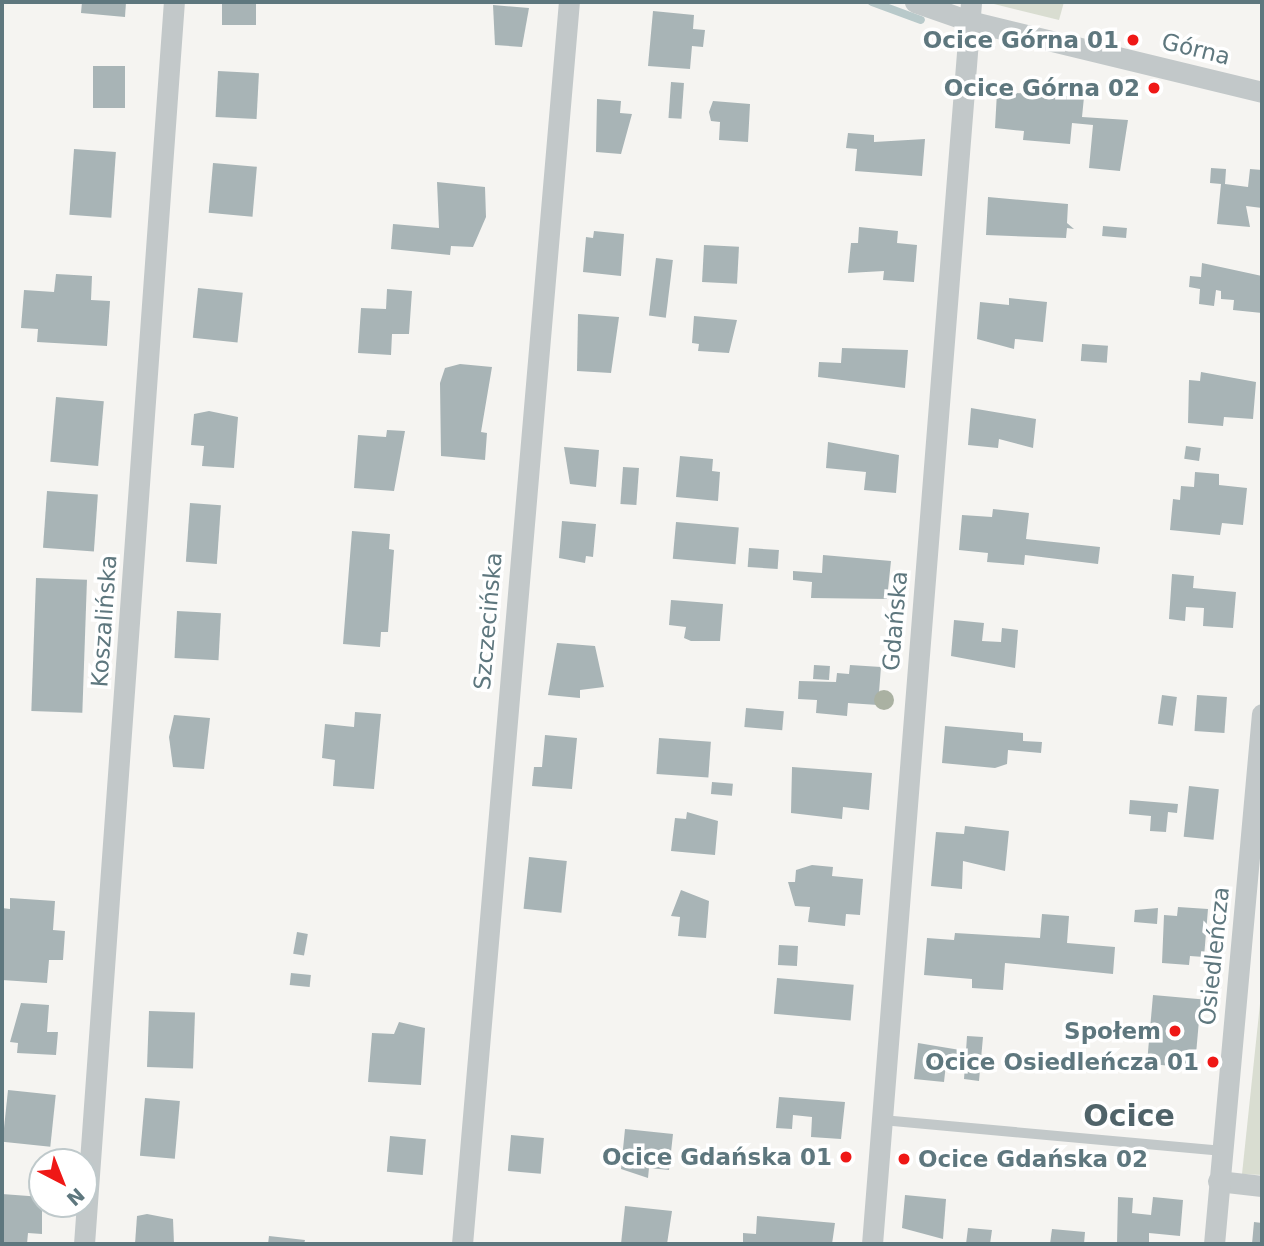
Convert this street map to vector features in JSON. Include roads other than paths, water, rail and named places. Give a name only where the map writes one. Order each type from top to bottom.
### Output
[{"type":"street","name":"Koszalińska","points":[[84,1244],[174,2]]},
{"type":"street","name":"Szczecińska","points":[[462,1244],[569,2]]},
{"type":"street","name":"Górna","points":[[915,2],[970,12],[1262,92]]},
{"type":"street","name":"Gdańska","points":[[872,1244],[970,12]]},
{"type":"street","name":"Osiedleńcza","points":[[1213,1244],[1221,1151],[1252,942],[1262,714]]},
{"type":"street","points":[[1218,1181],[1262,1186]]},
{"type":"lane","points":[[882,1121],[1221,1151]]},
{"type":"waterway","points":[[872,2],[921,20]]},
{"type":"place","name":"Ocice Górna 01","points":[[1133,40]]},
{"type":"place","name":"Ocice Górna 02","points":[[1154,88]]},
{"type":"place","name":"Społem","points":[[1175,1031]]},
{"type":"place","name":"Ocice Osiedleńcza 01","points":[[1213,1062]]},
{"type":"place","name":"Ocice Gdańska 01","points":[[846,1157]]},
{"type":"place","name":"Ocice Gdańska 02","points":[[904,1159]]},
{"type":"district","name":"Ocice","points":[[1129,1116]]}]
